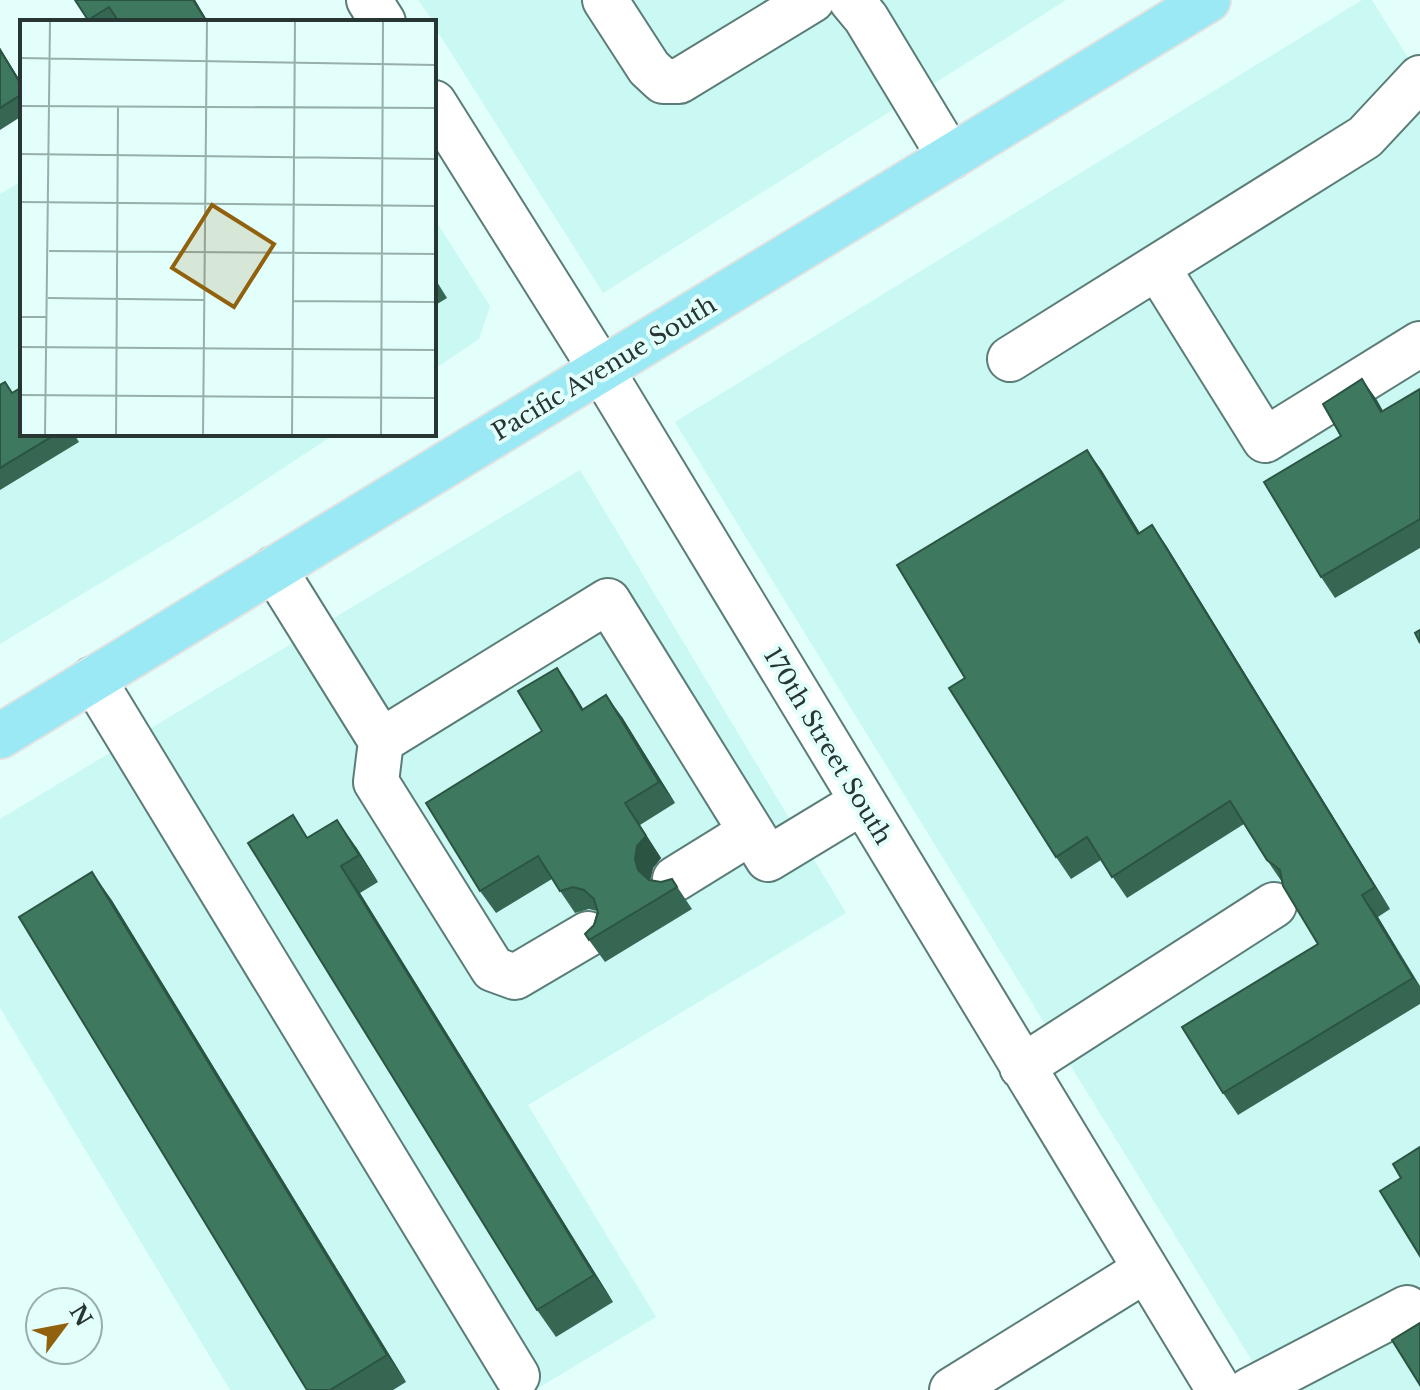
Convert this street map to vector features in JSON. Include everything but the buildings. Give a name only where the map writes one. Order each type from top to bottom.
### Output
[{"type":"main road","name":"Pacific Avenue South","points":[[0,736],[1208,0]]},
{"type":"street","points":[[369,0],[382,20]]},
{"type":"street","points":[[605,0],[649,68],[663,81],[679,81],[812,0]]},
{"type":"street","points":[[851,0],[866,18],[950,157]]},
{"type":"street","points":[[1010,359],[1365,137],[1420,78]]},
{"type":"street","name":"170th Street South","points":[[436,106],[601,369],[1219,1390]]},
{"type":"street","points":[[1157,267],[1265,440],[1420,344]]},
{"type":"street","points":[[274,569],[381,741],[376,782],[493,969],[515,977],[588,934]]},
{"type":"street","points":[[381,741],[608,601],[768,859],[862,802]]},
{"type":"street","points":[[93,679],[517,1376]]},
{"type":"street","points":[[675,879],[751,832]]},
{"type":"street","points":[[1022,1067],[1274,905]]},
{"type":"street","points":[[952,1390],[1145,1270]]},
{"type":"street","points":[[1250,1390],[1407,1308],[1420,1328]]},
{"type":"shaded area","points":[[418,0],[1066,0],[603,293],[436,29],[436,20],[433,20]]},
{"type":"shaded area","points":[[1362,0],[1372,0],[1420,77],[1420,1390],[1270,1390],[675,422]]},
{"type":"shaded area","points":[[20,182],[20,436],[332,436],[206,519],[0,644],[0,194]]},
{"type":"shaded area","points":[[436,221],[490,306],[479,339],[436,368]]},
{"type":"shaded area","points":[[580,470],[846,913],[528,1105],[656,1317],[535,1390],[230,1390],[0,1008],[0,819]]}]
